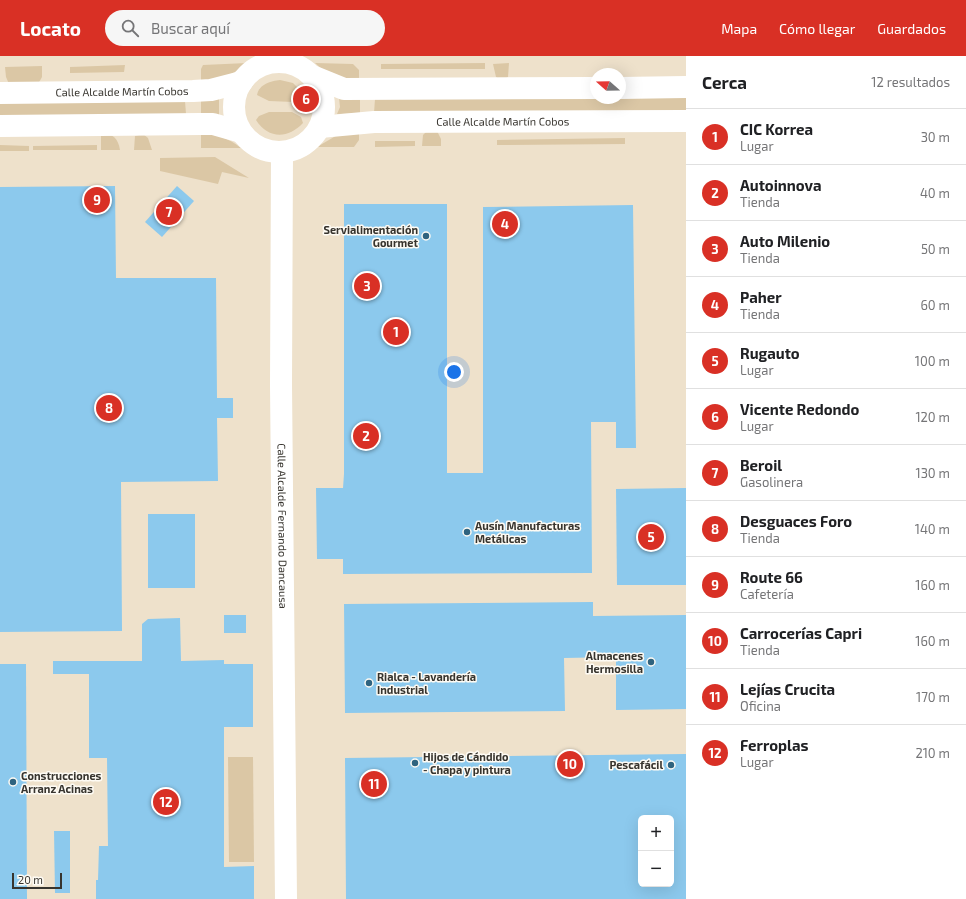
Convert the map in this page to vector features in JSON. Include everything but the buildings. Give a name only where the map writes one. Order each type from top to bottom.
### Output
[{"type":"main road","points":[[312,76],[320,87],[324,100],[324,114],[320,127],[313,137],[304,145],[294,150],[282,153],[270,152],[259,148],[249,141],[241,132],[236,120],[234,106],[236,94],[242,82],[250,73],[261,66],[282,59],[312,76],[344,89],[590,88]]},
{"type":"main road","name":"Calle Alcalde Martín Cobos","points":[[0,93],[193,91],[211,90],[242,82]]},
{"type":"main road","points":[[626,88],[686,87]]},
{"type":"main road","name":"Calle Alcalde Martín Cobos","points":[[320,127],[374,122],[686,121]]},
{"type":"main road","points":[[0,126],[213,124],[241,132]]},
{"type":"main road","name":"Calle Alcalde Fernando Dancausa","points":[[282,153],[282,393],[286,899]]},
{"type":"shaded area","points":[[0,56],[686,56],[686,899],[0,899]]},
{"type":"shaded area","points":[[247,63],[231,74],[201,82],[201,69],[203,65]]},
{"type":"shaded area","points":[[315,63],[353,64],[359,70],[359,80],[336,76],[325,71]]},
{"type":"shaded area","points":[[485,63],[485,69],[381,69],[381,64]]},
{"type":"shaded area","points":[[509,63],[508,77],[501,81],[496,77],[493,64]]},
{"type":"shaded area","points":[[125,65],[124,72],[70,73],[70,67]]},
{"type":"shaded area","points":[[42,66],[42,77],[38,84],[9,84],[6,77],[5,67]]},
{"type":"shaded area","points":[[280,80],[293,83],[303,93],[293,102],[269,101],[257,95],[260,88],[269,82]]},
{"type":"shaded area","points":[[686,96],[686,111],[374,113],[375,99],[590,97],[590,104],[626,104],[626,97]]},
{"type":"shaded area","points":[[339,98],[360,99],[360,113],[337,114],[340,107]]},
{"type":"shaded area","points":[[219,99],[219,116],[201,114],[201,101]]},
{"type":"shaded area","points":[[185,101],[186,114],[0,116],[0,102]]},
{"type":"shaded area","points":[[269,112],[292,112],[301,117],[303,123],[291,132],[278,135],[272,134],[266,131],[256,120],[259,116]]},
{"type":"shaded area","points":[[359,131],[359,140],[354,147],[317,147],[339,134]]},
{"type":"shaded area","points":[[427,131],[437,131],[441,139],[441,146],[422,146],[423,135]]},
{"type":"shaded area","points":[[101,132],[112,135],[118,142],[120,150],[101,150]]},
{"type":"shaded area","points":[[143,134],[148,138],[152,150],[134,150],[135,136]]},
{"type":"shaded area","points":[[201,134],[222,137],[241,148],[201,148]]},
{"type":"shaded area","points":[[625,138],[625,144],[497,145],[497,140]]},
{"type":"shaded area","points":[[375,141],[415,141],[415,146],[375,147]]},
{"type":"shaded area","points":[[0,145],[29,146],[29,151],[0,151]]},
{"type":"shaded area","points":[[97,145],[97,150],[33,150],[33,146]]},
{"type":"shaded area","points":[[215,157],[249,178],[222,172],[218,184],[160,171],[160,158]]},
{"type":"shaded area","points":[[228,757],[253,757],[254,862],[229,862]]},
{"type":"place","name":"Vicente Redondo","points":[[306,99]]},
{"type":"place","name":"Route 66","points":[[97,200]]},
{"type":"place","name":"Beroil","points":[[169,212]]},
{"type":"place","name":"Paher","points":[[505,224]]},
{"type":"place","name":"Servialimentación Gourmet","points":[[426,236]]},
{"type":"place","name":"Auto Milenio","points":[[367,286]]},
{"type":"place","name":"CIC Korrea","points":[[396,332]]},
{"type":"place","name":"Desguaces Foro","points":[[109,408]]},
{"type":"place","name":"Autoinnova","points":[[366,436]]},
{"type":"place","name":"Ausín Manufacturas Metálicas","points":[[467,532]]},
{"type":"place","name":"Rugauto","points":[[651,537]]},
{"type":"place","name":"Almacenes Hermosilla","points":[[651,662]]},
{"type":"place","name":"Rialca - Lavandería Industrial","points":[[369,683]]},
{"type":"place","name":"Hijos de Cándido - Chapa y pintura","points":[[415,763]]},
{"type":"place","name":"Carrocerías Capri","points":[[570,764]]},
{"type":"place","name":"Pescafácil","points":[[671,765]]},
{"type":"place","name":"Construcciones Arranz Acinas","points":[[13,782]]},
{"type":"place","name":"Lejías Crucita","points":[[374,784]]},
{"type":"place","name":"Ferroplas","points":[[166,802]]}]
